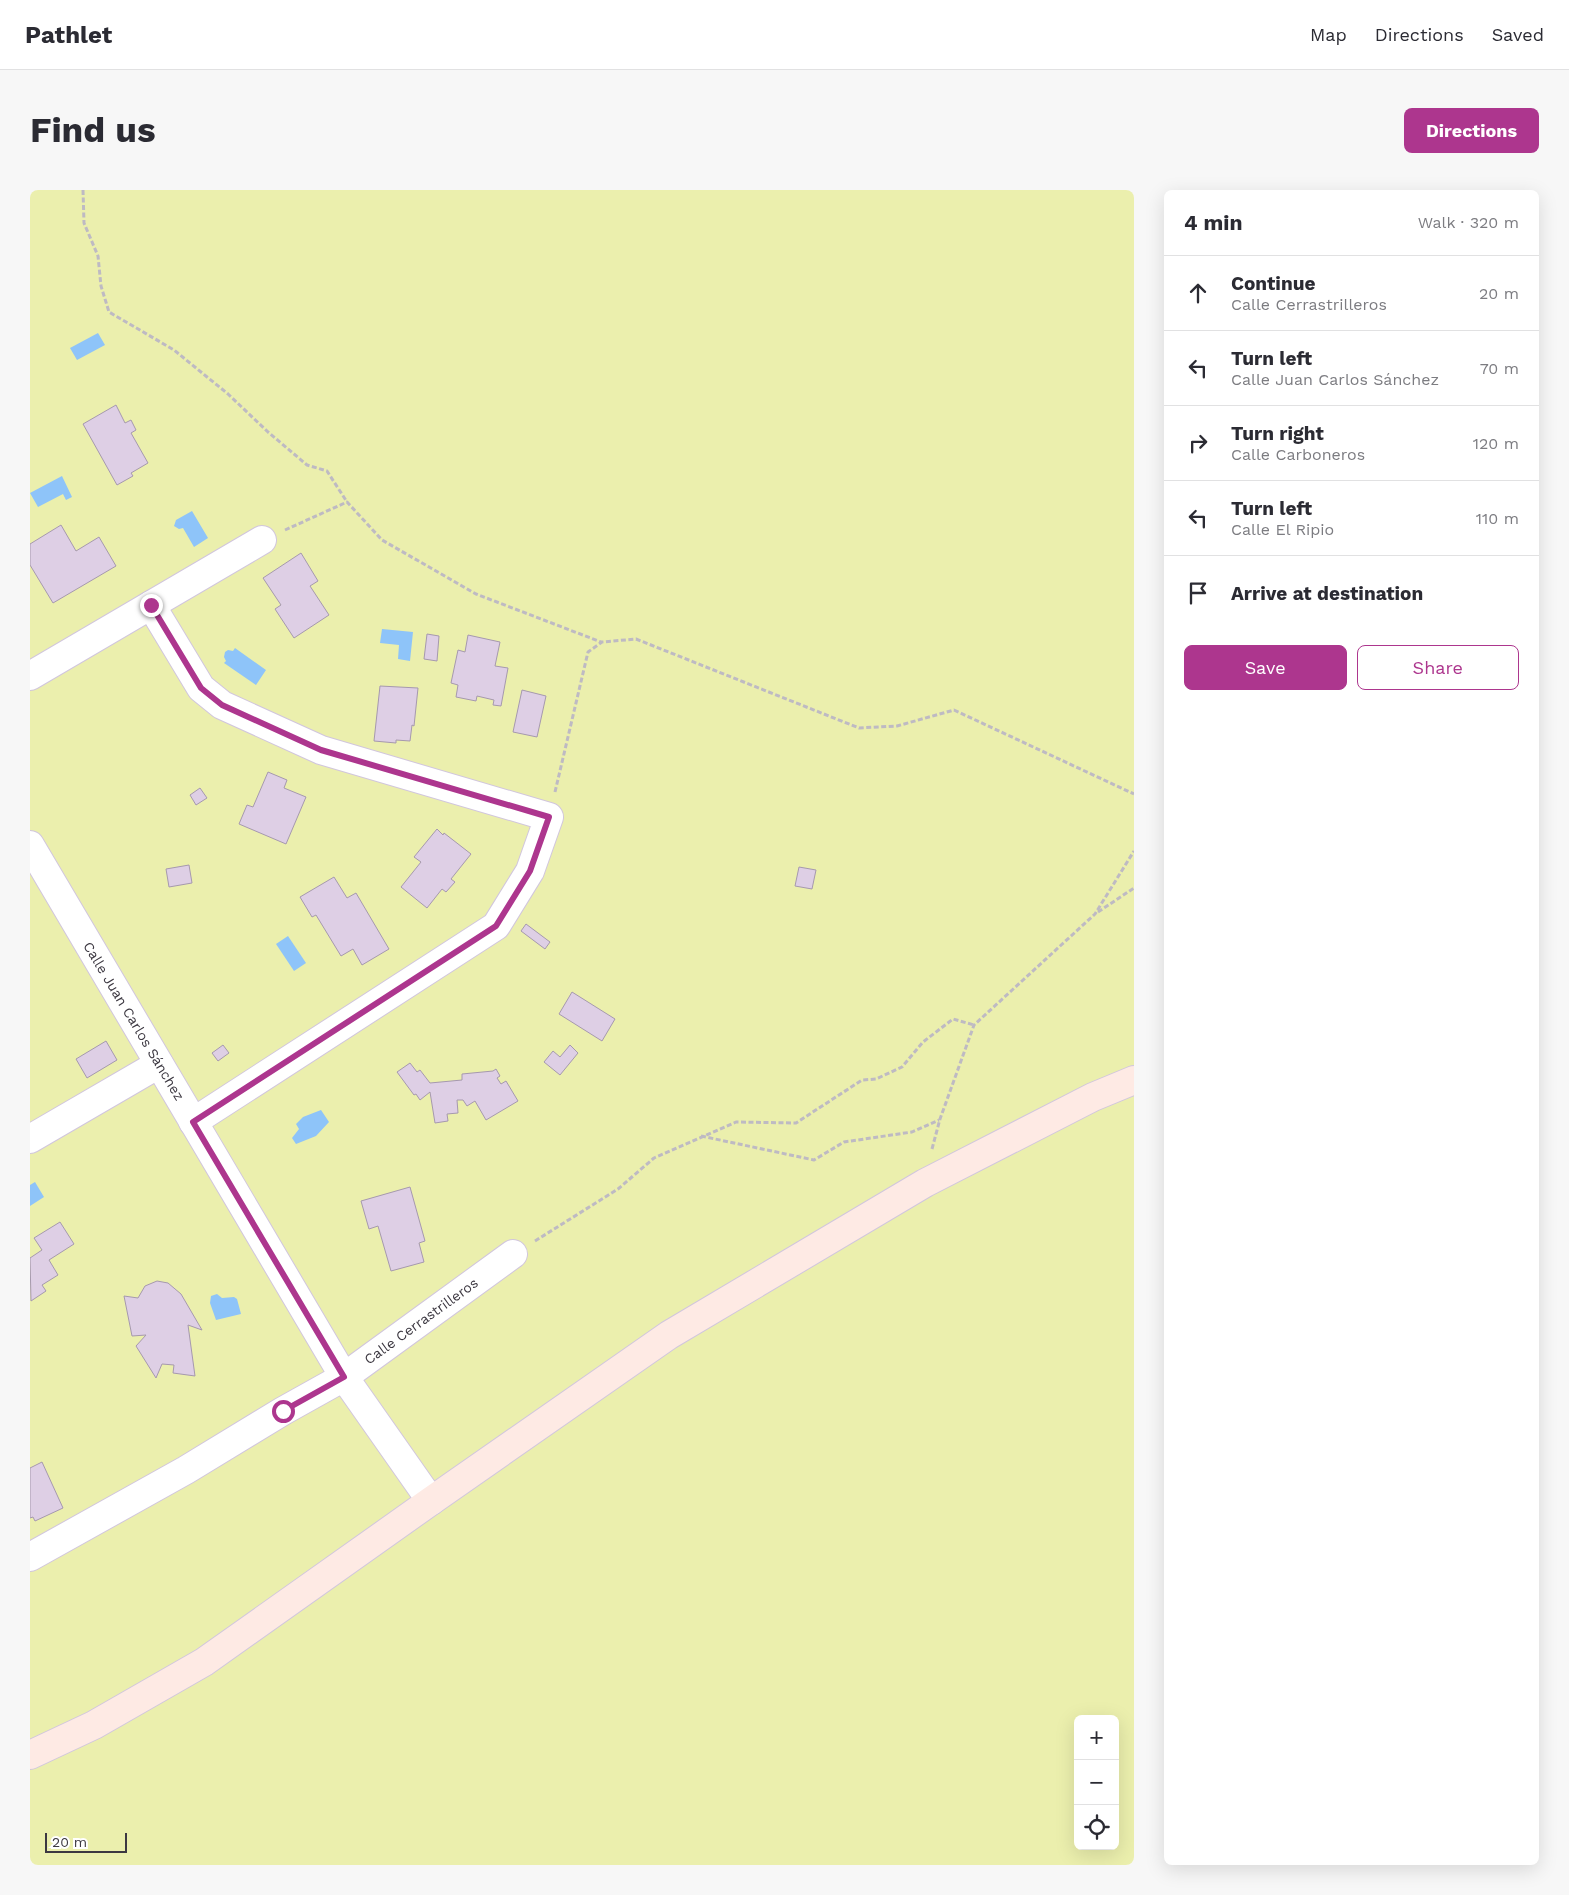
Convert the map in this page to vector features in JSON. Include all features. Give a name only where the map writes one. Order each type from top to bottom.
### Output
[{"type":"main road","points":[[30,1755],[94,1725],[204,1662],[669,1335],[925,1183],[1094,1097],[1134,1080]]},
{"type":"street","points":[[30,676],[262,540]]},
{"type":"street","points":[[151,605],[201,688],[222,705],[321,750],[549,817],[530,871],[496,926],[193,1122]]},
{"type":"street","name":"Calle Juan Carlos Sánchez","points":[[30,845],[344,1377],[431,1501]]},
{"type":"street","points":[[30,1139],[159,1064]]},
{"type":"street","name":"Calle Cerrastrilleros","points":[[30,1557],[186,1470],[283,1411],[344,1377],[513,1254]]},
{"type":"path","points":[[83,190],[84,223],[98,256],[101,286],[109,312],[174,350],[228,394],[268,432],[307,465],[327,471],[347,502],[382,540],[476,594],[602,642],[636,639],[859,728],[897,726],[954,710],[1134,794]]},
{"type":"path","points":[[262,540],[347,502]]},
{"type":"path","points":[[549,817],[588,652],[602,642]]},
{"type":"path","points":[[1095,914],[1134,851]]},
{"type":"path","points":[[925,1183],[940,1119],[974,1025],[1095,914],[1134,888]]},
{"type":"path","points":[[513,1254],[618,1190],[654,1158],[736,1122],[796,1123],[862,1080],[876,1079],[902,1067],[923,1042],[953,1019],[974,1025]]},
{"type":"path","points":[[701,1136],[814,1160],[844,1142],[912,1132],[940,1119]]},
{"type":"green space","points":[[30,190],[1134,190],[1134,1865],[30,1865]]},
{"type":"water","points":[[98,333],[105,345],[77,360],[70,348]]},
{"type":"water","points":[[62,476],[72,497],[66,500],[63,494],[38,507],[30,493]]},
{"type":"water","points":[[192,511],[208,538],[194,547],[183,528],[179,529],[174,526],[176,520]]},
{"type":"water","points":[[382,629],[413,632],[410,661],[398,659],[399,645],[380,643]]},
{"type":"water","points":[[235,648],[266,670],[256,685],[224,663],[226,661],[224,657],[225,652],[228,650],[233,651]]},
{"type":"water","points":[[288,936],[306,963],[294,971],[276,944]]},
{"type":"water","points":[[321,1110],[329,1122],[316,1136],[296,1144],[292,1138],[299,1129],[296,1124],[303,1117]]},
{"type":"water","points":[[35,1182],[44,1197],[30,1206],[30,1185]]},
{"type":"water","points":[[217,1294],[222,1298],[234,1297],[237,1299],[241,1314],[216,1320],[210,1303],[211,1296]]},
{"type":"building","points":[[116,405],[125,423],[131,420],[136,430],[131,433],[148,463],[131,473],[133,476],[117,485],[83,424]]},
{"type":"building","points":[[61,525],[76,551],[99,537],[116,566],[53,603],[30,565],[30,544]]},
{"type":"building","points":[[301,553],[318,581],[310,586],[329,615],[294,638],[275,609],[281,605],[263,578]]},
{"type":"building","points":[[427,634],[439,636],[437,661],[424,659]]},
{"type":"building","points":[[468,635],[500,642],[495,666],[508,668],[501,706],[493,705],[494,700],[477,696],[476,701],[456,697],[458,685],[451,683],[458,650],[465,652]]},
{"type":"building","points":[[380,686],[418,688],[414,726],[412,725],[410,741],[396,740],[396,743],[374,741]]},
{"type":"building","points":[[522,690],[546,696],[537,737],[513,732]]},
{"type":"building","points":[[268,772],[287,780],[284,788],[306,797],[286,844],[239,824],[247,805],[253,807]]},
{"type":"building","points":[[200,788],[207,798],[196,805],[190,795]]},
{"type":"building","points":[[437,829],[471,854],[451,879],[455,882],[446,892],[442,889],[427,908],[401,887],[421,862],[414,857]]},
{"type":"building","points":[[189,865],[192,883],[169,887],[166,869]]},
{"type":"building","points":[[799,867],[816,870],[812,889],[795,886]]},
{"type":"building","points":[[334,877],[347,898],[356,893],[389,949],[362,965],[353,949],[341,956],[316,915],[312,917],[300,897]]},
{"type":"building","points":[[526,924],[550,942],[545,949],[521,931]]},
{"type":"building","points":[[572,992],[615,1019],[602,1041],[559,1014]]},
{"type":"building","points":[[106,1041],[117,1060],[87,1078],[76,1059]]},
{"type":"building","points":[[223,1045],[229,1053],[218,1061],[212,1053]]},
{"type":"building","points":[[570,1045],[578,1053],[560,1075],[544,1062],[553,1051],[560,1057]]},
{"type":"building","points":[[410,1063],[417,1072],[420,1070],[430,1083],[462,1080],[462,1074],[493,1071],[496,1069],[500,1076],[497,1078],[501,1084],[506,1081],[518,1101],[486,1120],[475,1101],[467,1106],[463,1100],[457,1100],[458,1113],[447,1114],[448,1121],[435,1123],[430,1092],[420,1100],[397,1072]]},
{"type":"building","points":[[410,1187],[425,1241],[419,1243],[424,1262],[391,1271],[378,1226],[369,1229],[361,1201]]},
{"type":"building","points":[[60,1222],[74,1244],[49,1260],[58,1275],[42,1285],[46,1291],[31,1301],[30,1258],[42,1250],[34,1238]]},
{"type":"building","points":[[157,1281],[168,1283],[181,1294],[202,1330],[188,1325],[195,1376],[173,1373],[174,1365],[162,1364],[156,1378],[136,1346],[146,1335],[132,1336],[124,1296],[138,1298],[145,1286]]},
{"type":"building","points":[[42,1462],[63,1508],[35,1521],[33,1517],[30,1518],[30,1468]]},
{"type":"route","points":[[151,605],[201,688],[222,705],[321,750],[549,817],[530,871],[496,926],[193,1122],[344,1377],[283,1411]]}]
